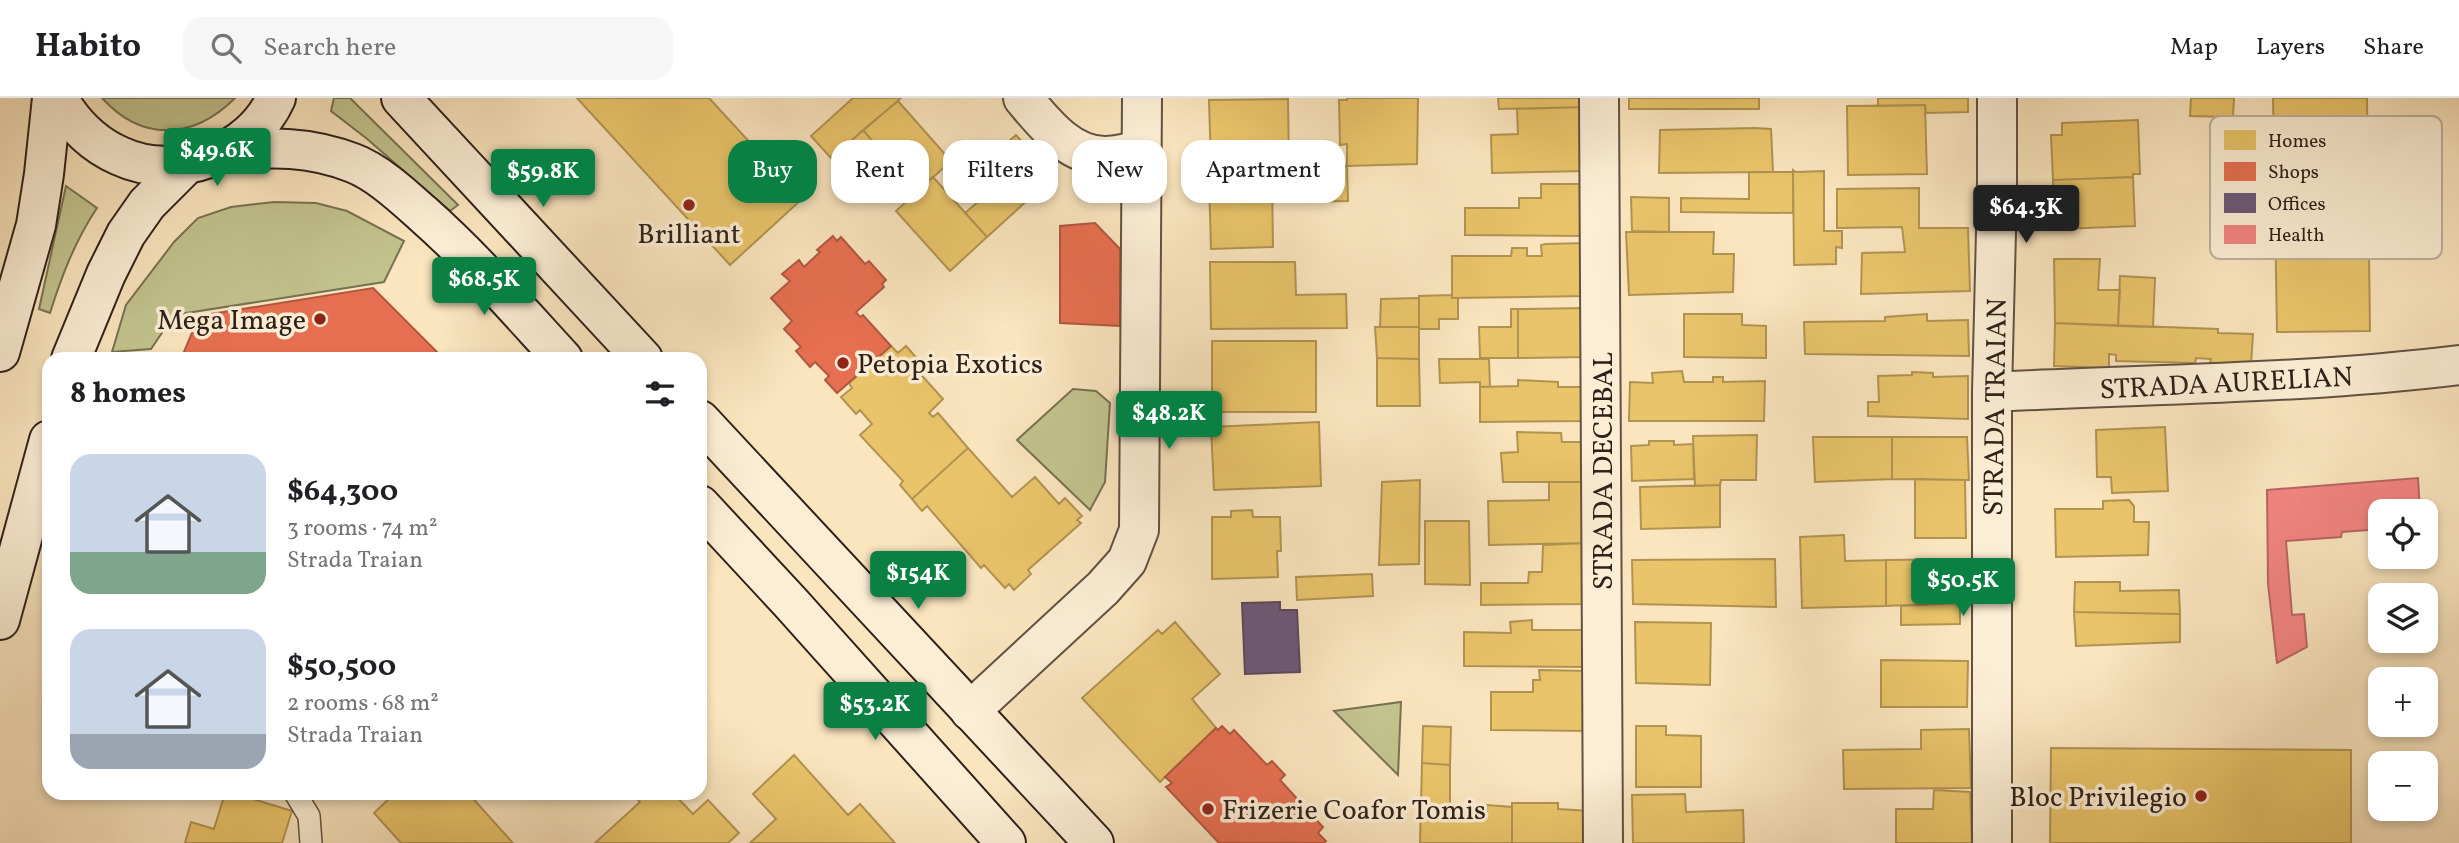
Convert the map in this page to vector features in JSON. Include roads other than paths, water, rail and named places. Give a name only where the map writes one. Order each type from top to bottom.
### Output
[{"type":"street","points":[[55,98],[93,141],[121,157],[153,165],[186,165],[207,160],[227,150],[246,138],[262,122],[276,98]]},
{"type":"street","points":[[0,352],[36,225],[55,98]]},
{"type":"street","points":[[401,98],[637,352]]},
{"type":"street","points":[[1023,98],[1053,133],[1072,146]]},
{"type":"street","points":[[1142,98],[1142,140]]},
{"type":"street","name":"STRADA DECEBAL","points":[[1599,98],[1603,843]]},
{"type":"street","name":"STRADA TRAIAN","points":[[1992,843],[1997,98]]},
{"type":"street","points":[[227,150],[281,147],[325,153],[357,164],[400,192],[449,236],[557,352]]},
{"type":"street","points":[[74,352],[106,274],[126,234],[147,204],[186,165]]},
{"type":"street","points":[[970,710],[1104,588],[1128,561],[1139,530],[1142,203]]},
{"type":"street","name":"STRADA AURELIAN","points":[[1993,392],[2300,380],[2386,374],[2459,365]]},
{"type":"street","points":[[707,428],[1094,843]]},
{"type":"street","points":[[0,620],[42,466]]},
{"type":"street","points":[[707,512],[790,601],[1006,843]]},
{"type":"lane","points":[[299,800],[309,816],[311,843]]},
{"type":"place","name":"Brilliant","points":[[689,205]]},
{"type":"place","name":"Mega Image","points":[[320,319]]},
{"type":"place","name":"Petopia Exotics","points":[[843,363]]},
{"type":"place","name":"Bloc Privilegio","points":[[2201,796]]},
{"type":"place","name":"Frizerie Coafor Tomis","points":[[1208,809]]}]
